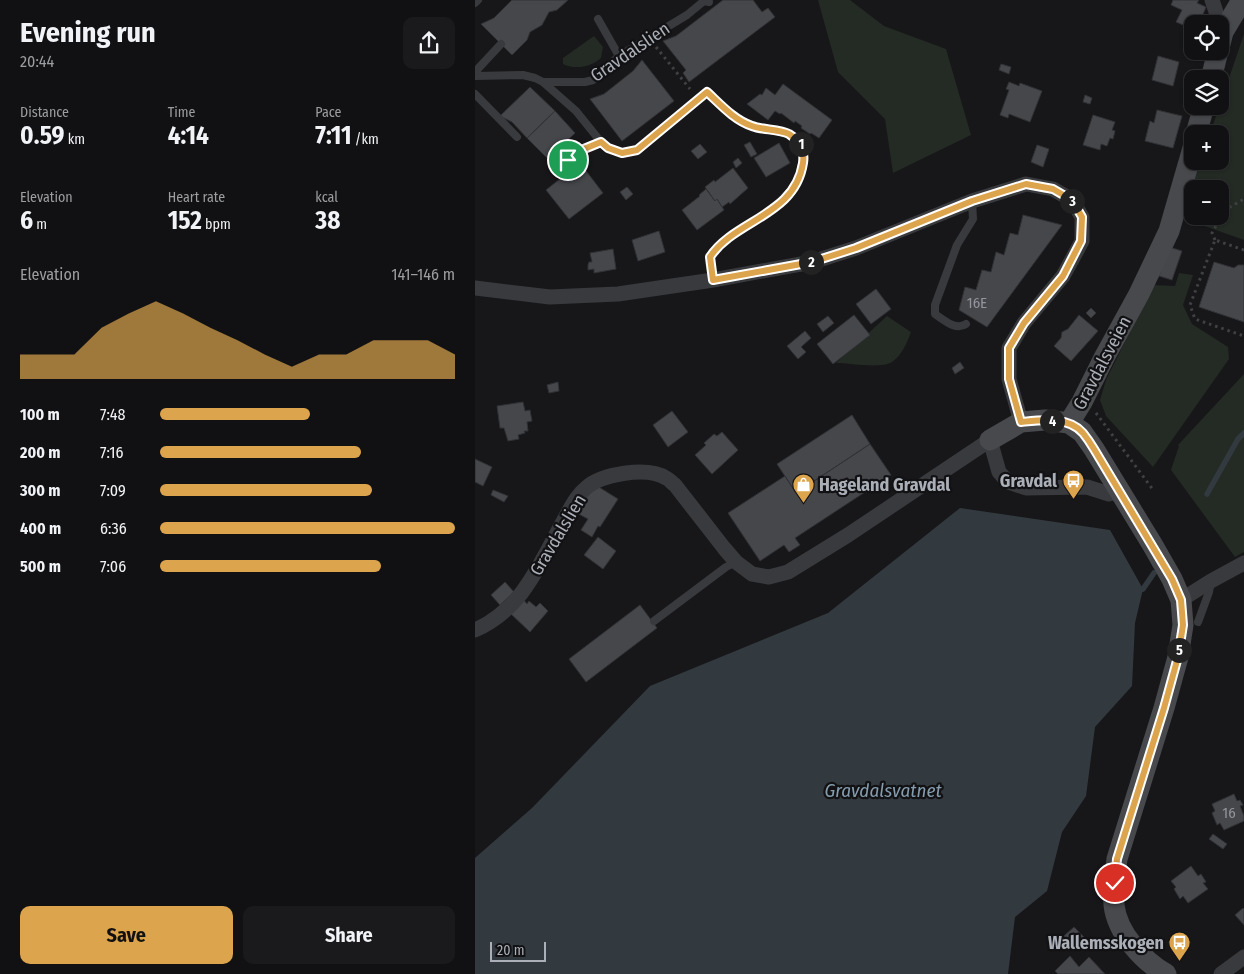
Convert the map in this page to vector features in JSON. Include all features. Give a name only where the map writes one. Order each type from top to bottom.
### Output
[{"type":"main road","points":[[1229,21],[1242,0]]},
{"type":"main road","name":"Gravdalsveien","points":[[1166,974],[1156,968],[1133,946],[1120,927],[1115,907],[1115,883],[1117,859],[1178,657],[1183,625],[1181,600],[1172,579],[1121,491],[1082,432],[1069,423],[1139,294],[1169,231],[1187,170]]},
{"type":"main road","name":"Gravdalslien","points":[[990,440],[1021,422],[1045,420],[1069,423]]},
{"type":"street","points":[[1212,0],[1215,15]]},
{"type":"street","points":[[475,288],[551,297],[618,294],[713,280],[812,262],[856,248],[972,201],[1026,184],[1053,189],[1072,200],[1082,217],[1081,241],[1063,276],[1024,323],[1009,348],[1009,379],[1021,422]]},
{"type":"street","points":[[990,440],[999,472],[1008,482],[1026,488],[1087,487],[1109,494],[1121,491]]},
{"type":"street","name":"Gravdalslien","points":[[475,630],[489,624],[505,612],[528,584],[538,570],[547,549],[574,504],[585,488],[598,480],[632,472],[649,473],[665,477],[675,485],[736,562],[752,574],[769,577],[788,572],[848,536],[990,440]]},
{"type":"street","points":[[1181,600],[1244,563]]},
{"type":"street","points":[[1221,974],[1244,957]]},
{"type":"lane","points":[[475,3],[478,0]]},
{"type":"lane","name":"Gravdalslien","points":[[543,82],[585,82],[593,80],[619,56],[687,15],[701,2],[709,2]]},
{"type":"lane","points":[[598,19],[619,56]]},
{"type":"lane","points":[[475,72],[501,44]]},
{"type":"lane","name":"Gravdalslien","points":[[475,76],[523,75],[543,82],[576,111],[601,142],[608,148],[622,153],[637,150],[707,92]]},
{"type":"lane","points":[[475,94],[517,137]]},
{"type":"lane","points":[[713,280],[710,257],[716,248],[785,199],[801,173],[804,154],[801,144],[788,134],[765,130]]},
{"type":"lane","points":[[568,160],[579,151],[601,142]]},
{"type":"lane","points":[[966,324],[962,327],[956,327],[935,314],[935,306],[957,245],[973,219],[972,201]]},
{"type":"lane","points":[[654,621],[736,562]]},
{"type":"lane","points":[[1198,622],[1211,581]]},
{"type":"path","points":[[649,38],[681,79]]},
{"type":"path","points":[[707,92],[740,121],[765,130]]},
{"type":"path","points":[[1244,199],[1225,210],[1212,234],[1215,240],[1244,250]]},
{"type":"path","points":[[1215,240],[1190,305],[1195,319],[1244,336]]},
{"type":"path","points":[[1082,402],[1095,412],[1155,491]]},
{"type":"shaded area","points":[[818,0],[850,0],[884,26],[946,49],[971,135],[893,173],[885,119],[838,72]]},
{"type":"shaded area","points":[[1244,34],[1244,240],[1202,225],[1229,225],[1229,180],[1195,180],[1198,170],[1229,170],[1229,125],[1213,125],[1216,115],[1229,115],[1229,78]]},
{"type":"shaded area","points":[[594,36],[603,47],[601,58],[593,64],[583,67],[563,64],[563,58]]},
{"type":"shaded area","points":[[1179,273],[1193,275],[1183,305],[1192,324],[1228,347],[1229,359],[1153,467],[1106,416],[1100,400],[1106,380],[1153,285],[1175,286]]},
{"type":"shaded area","points":[[887,316],[911,332],[904,348],[896,359],[887,364],[880,365],[836,363]]},
{"type":"shaded area","points":[[1244,374],[1244,552],[1235,557],[1171,470],[1178,445]]},
{"type":"water","name":"Gravdalsvatnet","points":[[960,508],[1110,530],[1143,589],[1135,623],[1132,686],[1095,727],[1086,796],[1062,832],[1047,891],[1015,917],[1008,974],[475,974],[475,858],[532,808],[650,686],[828,613]]},
{"type":"building","points":[[512,0],[568,0],[557,10],[549,12],[542,25],[530,32],[527,40],[512,55],[481,24],[494,18]]},
{"type":"building","points":[[723,0],[753,0],[762,12],[768,8],[775,17],[689,82],[683,73],[686,70],[663,41],[676,36]]},
{"type":"building","points":[[1173,0],[1199,0],[1197,3],[1206,7],[1203,15],[1184,15],[1184,25],[1176,22],[1182,10],[1171,5]]},
{"type":"building","points":[[1158,56],[1179,62],[1173,86],[1152,80]]},
{"type":"building","points":[[642,60],[674,101],[622,141],[590,99],[604,94],[633,71]]},
{"type":"building","points":[[1001,64],[1011,67],[1009,74],[999,70]]},
{"type":"building","points":[[1009,82],[1019,86],[1020,83],[1042,91],[1030,122],[1009,114],[1008,118],[1000,115],[1009,90],[1006,89]]},
{"type":"building","points":[[783,84],[832,120],[819,138],[810,134],[801,128],[802,126],[795,121],[794,123],[781,113],[775,111],[768,120],[747,104],[760,94],[762,95],[766,88],[775,95]]},
{"type":"building","points":[[530,87],[555,111],[527,138],[512,122],[500,116]]},
{"type":"building","points":[[1085,95],[1092,98],[1090,104],[1083,102]]},
{"type":"building","points":[[1157,110],[1182,116],[1173,148],[1145,141],[1150,121],[1154,123]]},
{"type":"building","points":[[555,111],[575,133],[548,159],[527,138]]},
{"type":"building","points":[[1093,115],[1115,122],[1112,130],[1115,131],[1113,139],[1110,138],[1107,146],[1101,144],[1100,150],[1083,145]]},
{"type":"building","points":[[750,142],[757,154],[751,157],[744,145]]},
{"type":"building","points":[[779,143],[790,163],[766,177],[754,158]]},
{"type":"building","points":[[700,144],[707,152],[698,159],[691,151]]},
{"type":"building","points":[[1037,145],[1049,149],[1043,167],[1031,162]]},
{"type":"building","points":[[738,158],[742,163],[736,168],[733,162]]},
{"type":"building","points":[[580,163],[603,193],[569,219],[546,190]]},
{"type":"building","points":[[733,168],[748,188],[730,204],[729,202],[722,207],[705,187]]},
{"type":"building","points":[[627,187],[633,194],[626,200],[620,192]]},
{"type":"building","points":[[706,189],[715,201],[717,199],[724,210],[697,230],[682,210]]},
{"type":"building","points":[[1023,215],[1062,225],[987,327],[959,310],[965,287],[976,290],[982,270],[991,272],[996,252],[1004,255],[1010,233],[1018,235]]},
{"type":"building","points":[[659,231],[665,252],[638,261],[632,240]]},
{"type":"building","points":[[1169,247],[1182,251],[1172,280],[1159,276]]},
{"type":"building","points":[[613,249],[616,269],[594,273],[594,269],[588,270],[589,262],[592,262],[590,253]]},
{"type":"building","points":[[1214,262],[1234,268],[1238,265],[1244,265],[1244,322],[1199,307]]},
{"type":"building","points":[[876,289],[891,309],[871,324],[856,304]]},
{"type":"building","points":[[1091,308],[1096,313],[1091,318],[1086,313]]},
{"type":"building","points":[[854,315],[870,335],[833,364],[817,344]]},
{"type":"building","points":[[1079,315],[1098,331],[1071,361],[1054,346],[1061,338],[1062,332],[1068,329]]},
{"type":"building","points":[[828,316],[834,323],[823,332],[817,324]]},
{"type":"building","points":[[805,331],[811,338],[801,347],[806,352],[798,359],[787,346]]},
{"type":"building","points":[[960,362],[964,368],[955,374],[952,368]]},
{"type":"building","points":[[558,382],[559,391],[549,393],[547,385]]},
{"type":"building","points":[[523,402],[525,411],[530,410],[532,421],[527,422],[528,431],[518,435],[519,439],[508,441],[504,428],[500,428],[497,406]]},
{"type":"building","points":[[672,411],[688,432],[668,447],[653,425]]},
{"type":"building","points":[[852,415],[870,444],[796,493],[777,464]]},
{"type":"building","points":[[722,432],[738,450],[712,474],[695,455],[714,434],[717,436]]},
{"type":"building","points":[[870,444],[891,475],[795,538],[800,545],[789,552],[784,545],[760,561],[728,513],[785,476],[796,493]]},
{"type":"building","points":[[475,459],[492,467],[483,486],[475,482]]},
{"type":"building","points":[[594,484],[618,499],[592,537],[581,530],[588,519],[577,513]]},
{"type":"building","points":[[493,490],[508,496],[504,502],[491,495]]},
{"type":"building","points":[[598,537],[616,551],[603,569],[584,555]]},
{"type":"building","points":[[505,582],[514,592],[500,605],[491,595]]},
{"type":"building","points":[[523,599],[527,604],[529,601],[536,607],[540,603],[548,611],[530,632],[510,613]]},
{"type":"building","points":[[640,605],[657,628],[586,682],[569,659]]},
{"type":"building","points":[[1234,794],[1237,801],[1240,800],[1243,805],[1240,806],[1244,821],[1224,830],[1220,823],[1217,825],[1212,813],[1215,811],[1212,804]]},
{"type":"building","points":[[1213,834],[1227,844],[1223,849],[1209,839]]},
{"type":"building","points":[[1191,866],[1198,876],[1201,874],[1206,882],[1203,883],[1208,889],[1188,903],[1183,896],[1180,899],[1174,889],[1176,887],[1171,881]]},
{"type":"building","points":[[1244,909],[1244,925],[1235,915]]},
{"type":"building","points":[[1074,927],[1085,938],[1078,945],[1077,943],[1074,946],[1064,936]]},
{"type":"building","points":[[1070,956],[1079,967],[1089,957],[1105,974],[1058,974],[1055,971]]},
{"type":"waterway","points":[[1207,494],[1238,439],[1244,433]]},
{"type":"waterway","points":[[1143,589],[1154,573]]},
{"type":"place","name":"Gravdal","points":[[1073,500]]},
{"type":"place","name":"Hageland Gravdal","points":[[803,504]]},
{"type":"place","name":"Wallemsskogen","points":[[1180,962]]},
{"type":"route","points":[[568,160],[579,151],[601,142],[608,148],[622,153],[637,150],[707,92],[740,121],[765,130],[788,134],[801,144],[804,154],[801,173],[785,199],[716,248],[710,257],[713,280],[812,262],[856,248],[972,201],[1026,184],[1053,189],[1072,200],[1082,217],[1081,241],[1063,276],[1024,323],[1009,348],[1009,379],[1021,422],[1045,420],[1069,423],[1082,432],[1121,491],[1172,579],[1181,600],[1183,625],[1178,657],[1164,708],[1117,859],[1115,883]]}]
